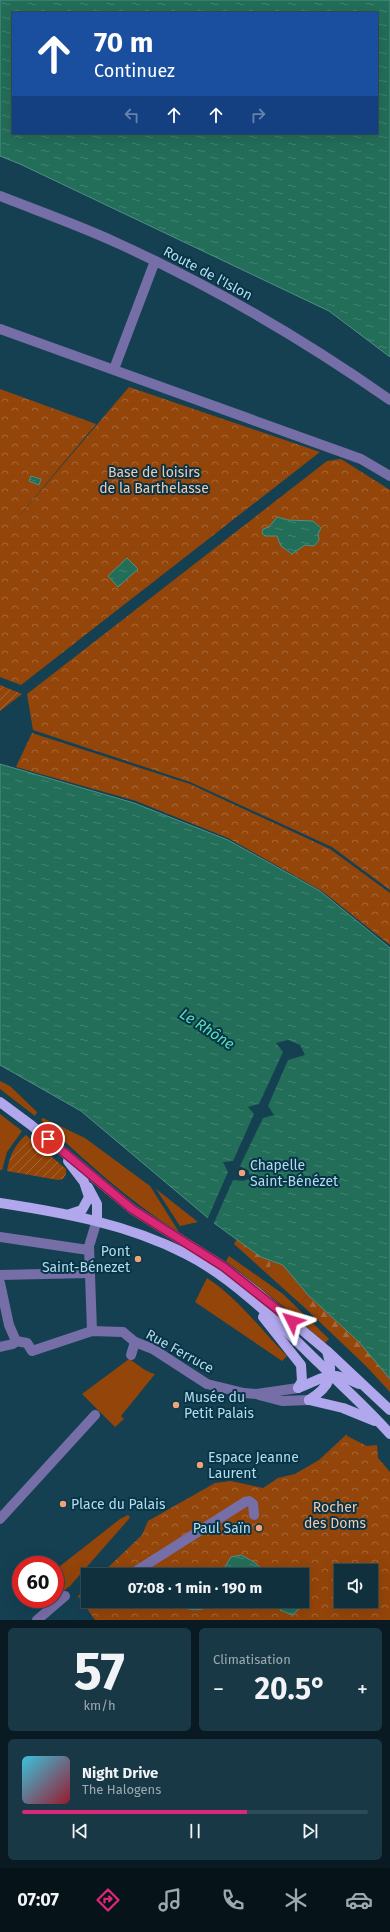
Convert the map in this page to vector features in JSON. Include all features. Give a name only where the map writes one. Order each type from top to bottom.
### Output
[{"type":"main road","points":[[0,1102],[132,1209],[205,1260],[259,1294],[369,1388],[390,1410]]},
{"type":"main road","points":[[56,1146],[96,1198],[98,1204],[97,1220]]},
{"type":"main road","points":[[70,1214],[82,1210],[88,1202],[88,1191],[84,1182]]},
{"type":"main road","points":[[0,1203],[70,1214],[97,1220],[146,1236],[186,1254],[205,1260],[292,1337],[390,1434]]},
{"type":"main road","points":[[240,1292],[300,1362],[303,1375],[298,1388]]},
{"type":"main road","points":[[308,1400],[327,1384],[331,1375],[327,1351]]},
{"type":"main road","points":[[298,1388],[331,1375],[348,1379],[369,1388]]},
{"type":"main road","points":[[308,1400],[343,1408],[381,1424]]},
{"type":"street","name":"Route de l'Islon","points":[[0,196],[114,241],[202,284],[279,327],[355,375],[390,400]]},
{"type":"street","points":[[114,369],[155,261]]},
{"type":"street","points":[[0,330],[114,369],[361,459],[390,476]]},
{"type":"street","points":[[92,1331],[89,1246],[97,1220]]},
{"type":"street","points":[[0,1237],[89,1246]]},
{"type":"street","points":[[0,1275],[90,1273]]},
{"type":"street","points":[[0,1283],[9,1324],[16,1341],[13,1344],[0,1347]]},
{"type":"street","name":"Rue Ferruce","points":[[16,1341],[27,1343],[32,1351],[74,1335],[92,1331],[123,1332],[135,1342],[152,1349],[207,1384],[244,1393],[257,1394],[282,1401],[308,1400]]},
{"type":"street","points":[[131,1355],[135,1342]]},
{"type":"street","name":"Rue Ferruce","points":[[257,1394],[298,1388]]},
{"type":"street","points":[[0,1519],[19,1497],[66,1449],[72,1440],[95,1415]]},
{"type":"street","points":[[66,1449],[75,1444],[96,1426]]},
{"type":"street","points":[[141,1568],[245,1502],[254,1504],[254,1515]]},
{"type":"street","points":[[37,1620],[65,1596]]},
{"type":"green space","name":"Base de loisirs de la Barthelasse","points":[[129,387],[320,452],[21,685],[0,677],[0,389],[96,424],[9,528]]},
{"type":"green space","points":[[341,459],[390,490],[390,890],[332,847],[190,782],[33,730],[27,694],[327,461]]},
{"type":"green space","points":[[0,685],[22,694],[0,711]]},
{"type":"green space","points":[[32,733],[190,784],[330,849],[390,893],[390,945],[322,891],[228,838],[136,801],[16,767]]},
{"type":"green space","points":[[0,1081],[10,1086],[37,1112],[35,1116],[0,1089]]},
{"type":"green space","points":[[0,1114],[22,1131],[7,1152],[2,1170],[0,1170]]},
{"type":"green space","points":[[43,1118],[85,1138],[150,1186],[179,1232],[142,1207],[107,1179],[41,1120]]},
{"type":"green space","points":[[26,1135],[66,1169],[66,1174],[63,1179],[58,1180],[7,1171],[13,1151]]},
{"type":"green space","points":[[156,1189],[198,1222],[180,1226]]},
{"type":"green space","points":[[237,1239],[261,1257],[271,1261],[270,1268],[265,1272],[234,1244]]},
{"type":"green space","points":[[229,1256],[283,1294],[329,1339],[325,1343],[284,1307],[226,1261]]},
{"type":"green space","points":[[271,1261],[283,1265],[308,1295],[302,1301],[304,1307],[265,1272],[270,1268]]},
{"type":"green space","points":[[207,1278],[229,1295],[287,1356],[282,1361],[195,1302]]},
{"type":"green space","points":[[308,1295],[359,1342],[390,1379],[390,1392],[366,1366],[304,1307],[302,1301]]},
{"type":"green space","points":[[129,1359],[145,1370],[155,1374],[121,1416],[124,1419],[115,1427],[82,1394]]},
{"type":"green space","name":"Rocher des Doms","points":[[347,1434],[347,1436],[367,1446],[377,1445],[378,1458],[390,1472],[390,1620],[95,1620],[86,1608],[309,1608],[309,1568],[107,1568],[142,1535],[148,1521],[215,1483],[231,1481],[263,1488],[278,1478],[295,1474],[319,1460]]},
{"type":"green space","points":[[128,1515],[130,1517],[86,1568],[81,1568],[81,1573],[64,1590],[64,1563],[120,1519]]},
{"type":"green space","name":"Rocher des Doms","points":[[81,1593],[81,1600],[78,1596]]},
{"type":"water","points":[[0,0],[390,0],[390,357],[329,311],[20,164],[0,156]]},
{"type":"water","points":[[31,476],[41,479],[39,485],[29,481]]},
{"type":"water","points":[[277,517],[288,520],[313,521],[321,528],[318,534],[319,540],[314,546],[305,545],[292,554],[281,546],[277,536],[265,536],[262,533],[263,529],[269,527]]},
{"type":"water","points":[[127,558],[138,569],[118,587],[108,576]]},
{"type":"water","name":"Le Rhône","points":[[0,764],[134,803],[228,840],[320,891],[390,948],[390,1379],[359,1342],[308,1295],[283,1265],[261,1257],[214,1223],[81,1111],[0,1065]]},
{"type":"water","points":[[241,1555],[254,1562],[261,1568],[224,1568],[231,1557]]},
{"type":"water","points":[[188,1608],[207,1608],[195,1610]]},
{"type":"water","points":[[281,1608],[298,1608],[292,1615],[280,1610]]},
{"type":"pier","points":[[288,1040],[300,1045],[305,1055],[288,1060],[268,1106],[274,1115],[263,1118],[240,1166],[248,1170],[251,1178],[243,1181],[233,1180],[213,1225],[207,1220],[228,1172],[223,1162],[233,1161],[254,1114],[248,1107],[259,1104],[283,1052],[276,1043]]},
{"type":"place","name":"Chapelle Saint-Bénézet","points":[[242,1173]]},
{"type":"place","name":"Pont Saint-Bénezet","points":[[138,1259]]},
{"type":"place","name":"Musée du Petit Palais","points":[[176,1405]]},
{"type":"place","name":"Espace Jeanne Laurent","points":[[200,1465]]},
{"type":"place","name":"Place du Palais","points":[[63,1504]]},
{"type":"place","name":"Paul Saïn","points":[[259,1528]]},
{"type":"route","points":[[48,1139],[132,1209],[224,1267],[292,1321]]}]
